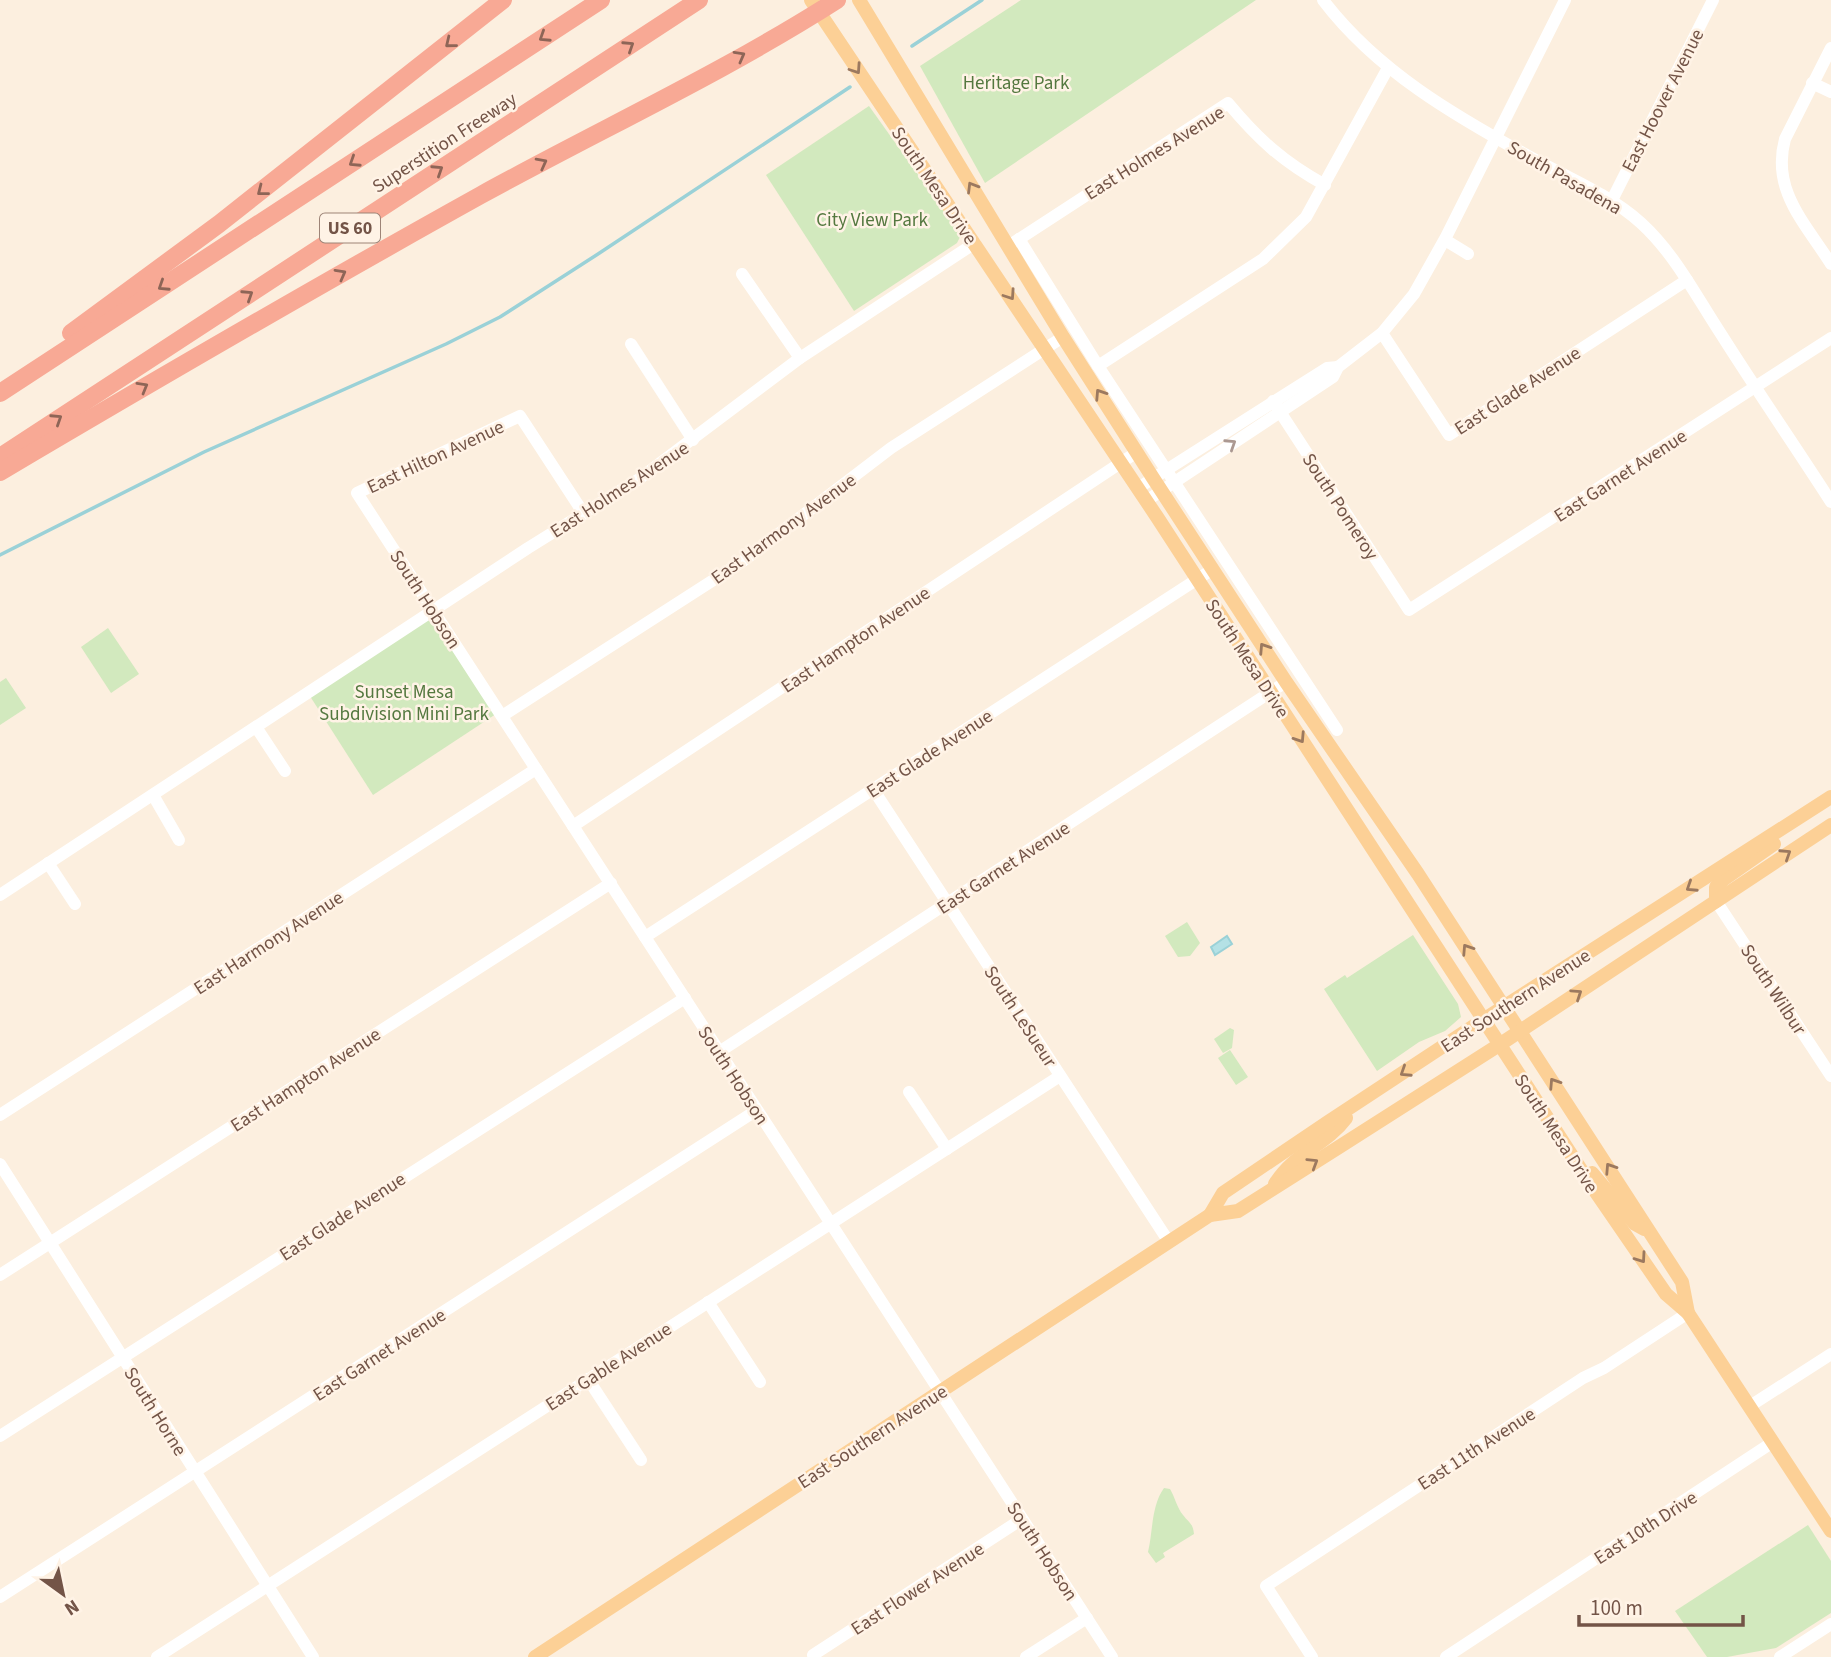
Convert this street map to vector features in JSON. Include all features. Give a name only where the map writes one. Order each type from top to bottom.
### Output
[{"type":"highway","points":[[0,385],[219,224],[503,0]]},
{"type":"highway","name":"Superstition Freeway","points":[[0,393],[601,0]]},
{"type":"highway","name":"Superstition Freeway","points":[[0,457],[699,0]]},
{"type":"highway","points":[[0,472],[202,352],[482,195],[692,83],[815,6],[837,0]]},
{"type":"main road","name":"South Mesa Drive","points":[[859,0],[1014,242],[1063,337],[1157,484],[1286,682],[1418,874],[1682,1282],[1688,1312]]},
{"type":"main road","name":"South Mesa Drive","points":[[815,6],[1142,494],[1576,1162],[1666,1294],[1688,1312],[1831,1531]]},
{"type":"main road","name":"East Southern Avenue","points":[[1210,1216],[1223,1193],[1483,1020],[1831,797]]},
{"type":"main road","points":[[1716,901],[1716,887],[1781,838],[1789,824]]},
{"type":"main road","name":"East Southern Avenue","points":[[535,1657],[1169,1242],[1210,1216],[1237,1210],[1271,1189],[1521,1031],[1831,825]]},
{"type":"main road","points":[[1271,1189],[1290,1163],[1345,1121],[1351,1107]]},
{"type":"main road","points":[[1576,1162],[1594,1174],[1635,1224],[1651,1233]]},
{"type":"street","name":"South Pasadena","points":[[1323,0],[1357,39],[1388,68],[1496,138],[1612,200],[1640,222],[1687,279],[1831,502]]},
{"type":"street","points":[[1142,494],[1157,484],[1166,470],[1333,377],[1338,367],[1382,333],[1414,294],[1445,240],[1565,0]]},
{"type":"street","name":"East Hoover Avenue","points":[[1612,200],[1713,0]]},
{"type":"street","points":[[1831,48],[1785,139],[1780,172],[1788,196],[1831,264]]},
{"type":"street","points":[[1098,366],[1263,259],[1306,217],[1388,68]]},
{"type":"street","points":[[1812,82],[1831,92]]},
{"type":"street","name":"East Holmes Avenue","points":[[1014,242],[1228,103],[1253,133],[1284,161],[1325,185]]},
{"type":"street","points":[[1445,240],[1468,254]]},
{"type":"street","name":"South Mesa Drive","points":[[1014,242],[1337,730]]},
{"type":"street","name":"East Holmes Avenue","points":[[0,895],[639,479],[800,358],[975,243]]},
{"type":"street","points":[[742,274],[800,358]]},
{"type":"street","name":"East Glade Avenue","points":[[1382,333],[1449,435],[1687,279]]},
{"type":"street","name":"East Harmony Avenue","points":[[502,716],[743,561],[891,448],[1063,337]]},
{"type":"street","name":"East Garnet Avenue","points":[[1409,610],[1831,338]]},
{"type":"street","points":[[631,344],[693,440]]},
{"type":"street","points":[[1157,484],[1174,482],[1276,407]]},
{"type":"street","name":"South Pomeroy","points":[[1276,407],[1409,610]]},
{"type":"street","name":"East Hilton Avenue","points":[[358,493],[520,416],[584,514]]},
{"type":"street","name":"East Hampton Avenue","points":[[573,826],[1137,452]]},
{"type":"street","name":"South Hobson","points":[[358,493],[1112,1657]]},
{"type":"street","name":"East Glade Avenue","points":[[645,937],[1213,569]]},
{"type":"street","name":"East Garnet Avenue","points":[[719,1052],[1286,682]]},
{"type":"street","points":[[256,727],[285,771]]},
{"type":"street","name":"East Harmony Avenue","points":[[0,1115],[536,769]]},
{"type":"street","name":"South LeSueur","points":[[873,789],[1169,1242]]},
{"type":"street","points":[[153,794],[179,840]]},
{"type":"street","points":[[48,863],[75,904]]},
{"type":"street","name":"East Hampton Avenue","points":[[0,1275],[611,883]]},
{"type":"street","name":"South Wilbur","points":[[1716,901],[1831,1076]]},
{"type":"street","name":"East Glade Avenue","points":[[0,1436],[685,998]]},
{"type":"street","name":"East Gable Avenue","points":[[157,1657],[1060,1076]]},
{"type":"street","points":[[909,1091],[947,1149]]},
{"type":"street","name":"East Garnet Avenue","points":[[0,1597],[757,1110]]},
{"type":"street","name":"South Horne","points":[[0,1164],[313,1657]]},
{"type":"street","points":[[708,1302],[760,1382]]},
{"type":"street","name":"East 11th Avenue","points":[[1312,1657],[1266,1586],[1688,1312]]},
{"type":"street","points":[[1750,1406],[1831,1354]]},
{"type":"street","points":[[589,1379],[641,1460]]},
{"type":"street","name":"East 10th Drive","points":[[1446,1657],[1773,1442]]},
{"type":"street","name":"East Flower Avenue","points":[[814,1657],[813,1655],[1022,1519]]},
{"type":"street","points":[[1026,1657],[1087,1618]]},
{"type":"street","points":[[1780,1657],[1831,1624]]},
{"type":"green space","name":"Heritage Park","points":[[1021,0],[1256,0],[985,183],[920,66]]},
{"type":"green space","name":"City View Park","points":[[869,106],[961,235],[957,243],[854,311],[766,175]]},
{"type":"green space","name":"Sunset Mesa Subdivision Mini Park","points":[[434,610],[499,712],[373,795],[308,693]]},
{"type":"green space","points":[[108,628],[139,674],[111,693],[81,647]]},
{"type":"green space","points":[[6,678],[26,708],[0,725],[0,682]]},
{"type":"green space","points":[[1187,922],[1200,943],[1190,956],[1178,957],[1165,936]]},
{"type":"green space","points":[[1413,935],[1458,1004],[1461,1017],[1445,1031],[1419,1042],[1377,1071],[1324,989],[1345,975],[1347,978]]},
{"type":"green space","points":[[1230,1028],[1234,1030],[1232,1048],[1223,1053],[1214,1039]]},
{"type":"green space","points":[[1230,1050],[1248,1077],[1236,1085],[1218,1058]]},
{"type":"green space","points":[[1164,1488],[1170,1489],[1181,1512],[1192,1525],[1194,1534],[1163,1553],[1165,1557],[1156,1563],[1148,1552],[1155,1511]]},
{"type":"green space","points":[[1808,1525],[1831,1561],[1831,1613],[1776,1648],[1727,1657],[1707,1657],[1675,1611]]},
{"type":"water","points":[[1227,936],[1232,944],[1215,955],[1211,947]]},
{"type":"waterway","points":[[912,46],[982,0]]},
{"type":"waterway","points":[[0,555],[204,452],[446,344],[500,317],[850,87]]}]
